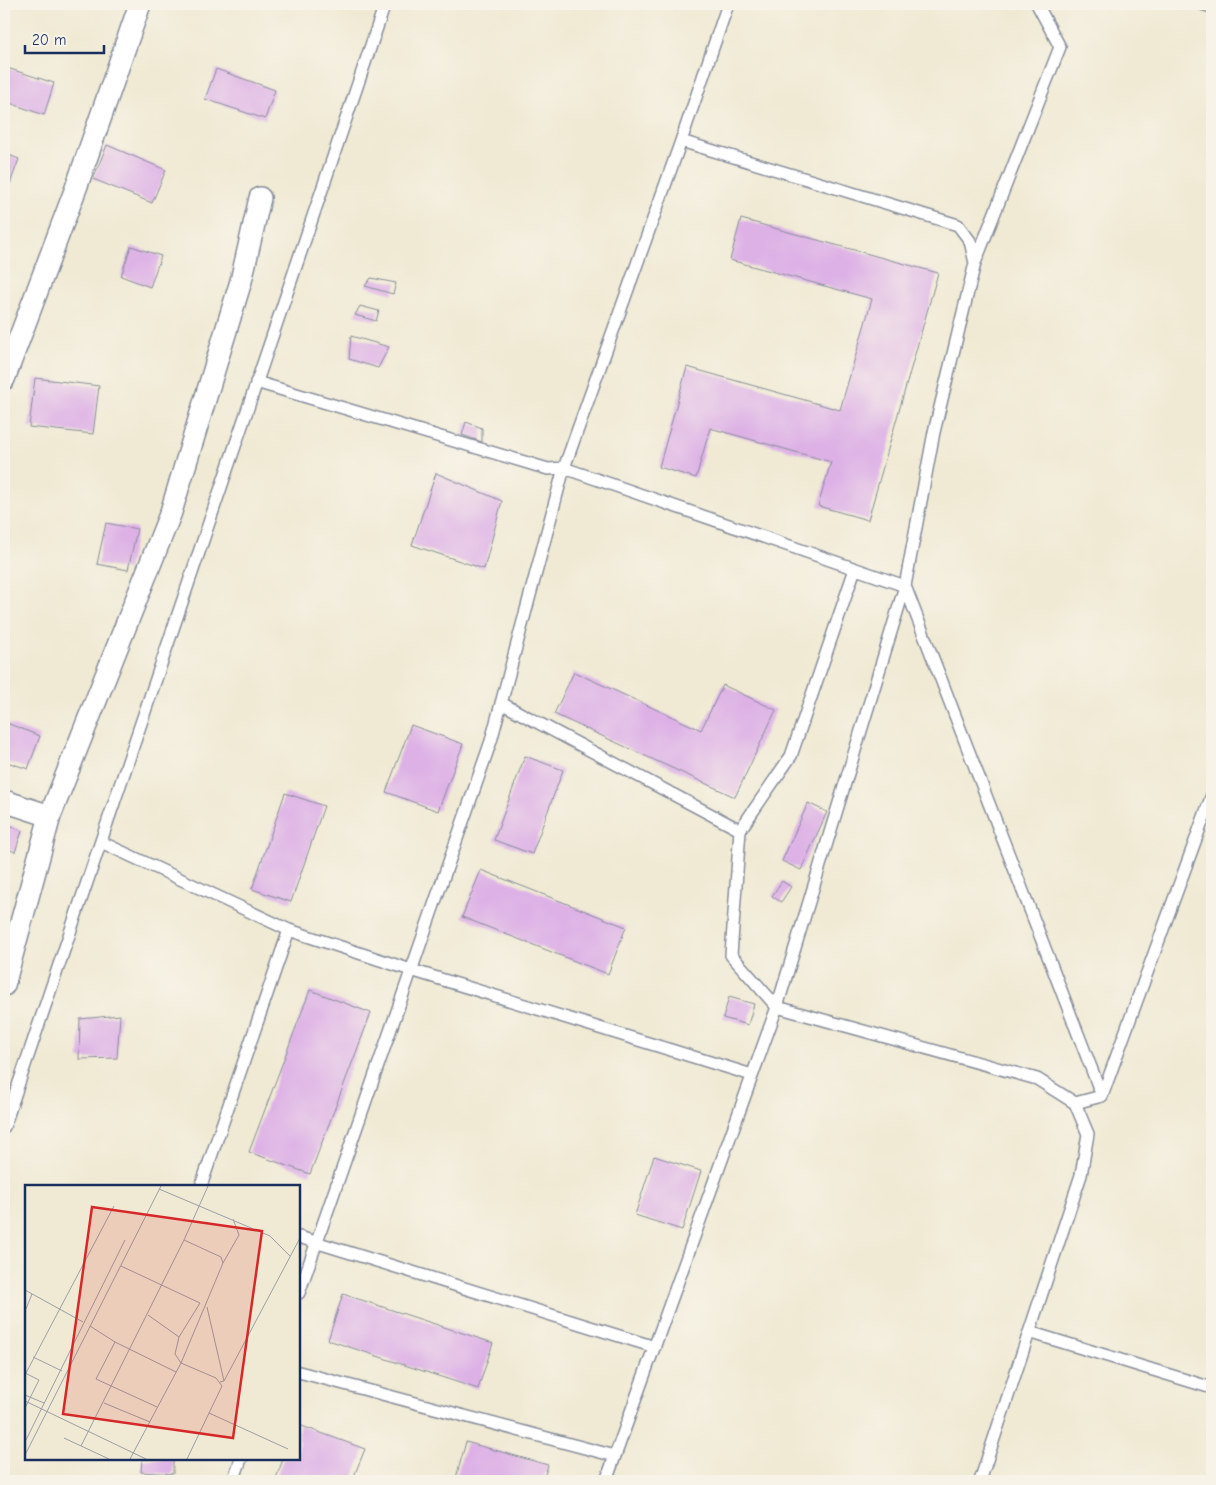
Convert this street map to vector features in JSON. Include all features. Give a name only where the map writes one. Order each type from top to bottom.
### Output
[{"type":"street","points":[[4,379],[76,188],[140,4]]},
{"type":"street","points":[[4,985],[50,816],[171,512],[241,281],[260,198]]},
{"type":"street","points":[[4,801],[50,816]]},
{"type":"lane","points":[[4,1127],[385,4]]},
{"type":"lane","points":[[300,1290],[491,741],[564,468],[728,4]]},
{"type":"lane","points":[[606,1481],[777,1007],[905,586],[934,432],[975,263],[1060,46],[1037,4]]},
{"type":"lane","points":[[1202,4],[1212,7]]},
{"type":"lane","points":[[681,141],[958,225],[970,241],[975,263]]},
{"type":"lane","points":[[256,382],[548,469],[564,468],[905,586]]},
{"type":"lane","points":[[855,569],[791,756],[740,830],[731,955],[777,1007],[1037,1079],[1074,1103],[1088,1134],[1081,1175],[980,1481]]},
{"type":"lane","points":[[905,586],[1102,1096]]},
{"type":"lane","points":[[501,703],[740,830]]},
{"type":"lane","points":[[1102,1096],[1212,795]]},
{"type":"lane","points":[[101,842],[290,930],[411,970],[752,1075]]},
{"type":"lane","points":[[201,1185],[290,930]]},
{"type":"lane","points":[[1074,1103],[1102,1096]]},
{"type":"lane","points":[[300,1237],[655,1346]]},
{"type":"lane","points":[[1029,1332],[1212,1388]]},
{"type":"lane","points":[[300,1372],[615,1456]]},
{"type":"lane","points":[[233,1481],[241,1460]]},
{"type":"building","points":[[4,67],[54,83],[44,115],[4,101]]},
{"type":"building","points":[[216,69],[275,90],[265,119],[205,99]]},
{"type":"building","points":[[107,145],[166,170],[152,203],[93,179]]},
{"type":"building","points":[[4,153],[19,159],[7,192],[4,191]]},
{"type":"building","points":[[741,219],[938,273],[868,520],[818,506],[831,462],[710,428],[696,478],[659,467],[687,367],[840,410],[872,299],[730,260]]},
{"type":"building","points":[[131,246],[161,256],[150,287],[121,276]]},
{"type":"building","points":[[371,278],[396,283],[393,294],[365,286]]},
{"type":"building","points":[[360,306],[379,311],[376,321],[355,315]]},
{"type":"building","points":[[351,336],[389,347],[378,368],[349,359]]},
{"type":"building","points":[[35,378],[99,386],[93,434],[29,427]]},
{"type":"building","points":[[466,422],[482,428],[482,442],[462,435]]},
{"type":"building","points":[[436,473],[502,501],[484,569],[412,545]]},
{"type":"building","points":[[106,523],[137,529],[128,570],[97,564]]},
{"type":"building","points":[[574,672],[701,730],[723,685],[776,710],[735,797],[554,714]]},
{"type":"building","points":[[4,722],[40,736],[28,769],[4,761]]},
{"type":"building","points":[[411,725],[463,744],[438,811],[386,792]]},
{"type":"building","points":[[525,756],[563,770],[532,854],[494,840]]},
{"type":"building","points":[[285,793],[324,806],[291,902],[252,889]]},
{"type":"building","points":[[808,803],[827,812],[801,870],[782,861]]},
{"type":"building","points":[[4,822],[22,831],[15,852],[4,847]]},
{"type":"building","points":[[481,870],[626,927],[608,974],[462,917]]},
{"type":"building","points":[[782,881],[791,887],[781,902],[772,896]]},
{"type":"building","points":[[310,990],[371,1013],[310,1174],[249,1152]]},
{"type":"building","points":[[729,997],[754,1004],[748,1025],[723,1018]]},
{"type":"building","points":[[120,1015],[117,1058],[79,1059],[80,1019]]},
{"type":"building","points":[[654,1156],[701,1171],[682,1230],[635,1215]]},
{"type":"building","points":[[343,1294],[493,1343],[478,1389],[328,1340]]},
{"type":"building","points":[[300,1425],[365,1449],[352,1481],[275,1481],[283,1460],[300,1460]]},
{"type":"building","points":[[466,1442],[548,1465],[543,1481],[455,1481]]},
{"type":"building","points":[[142,1460],[173,1460],[173,1474],[141,1472]]}]
